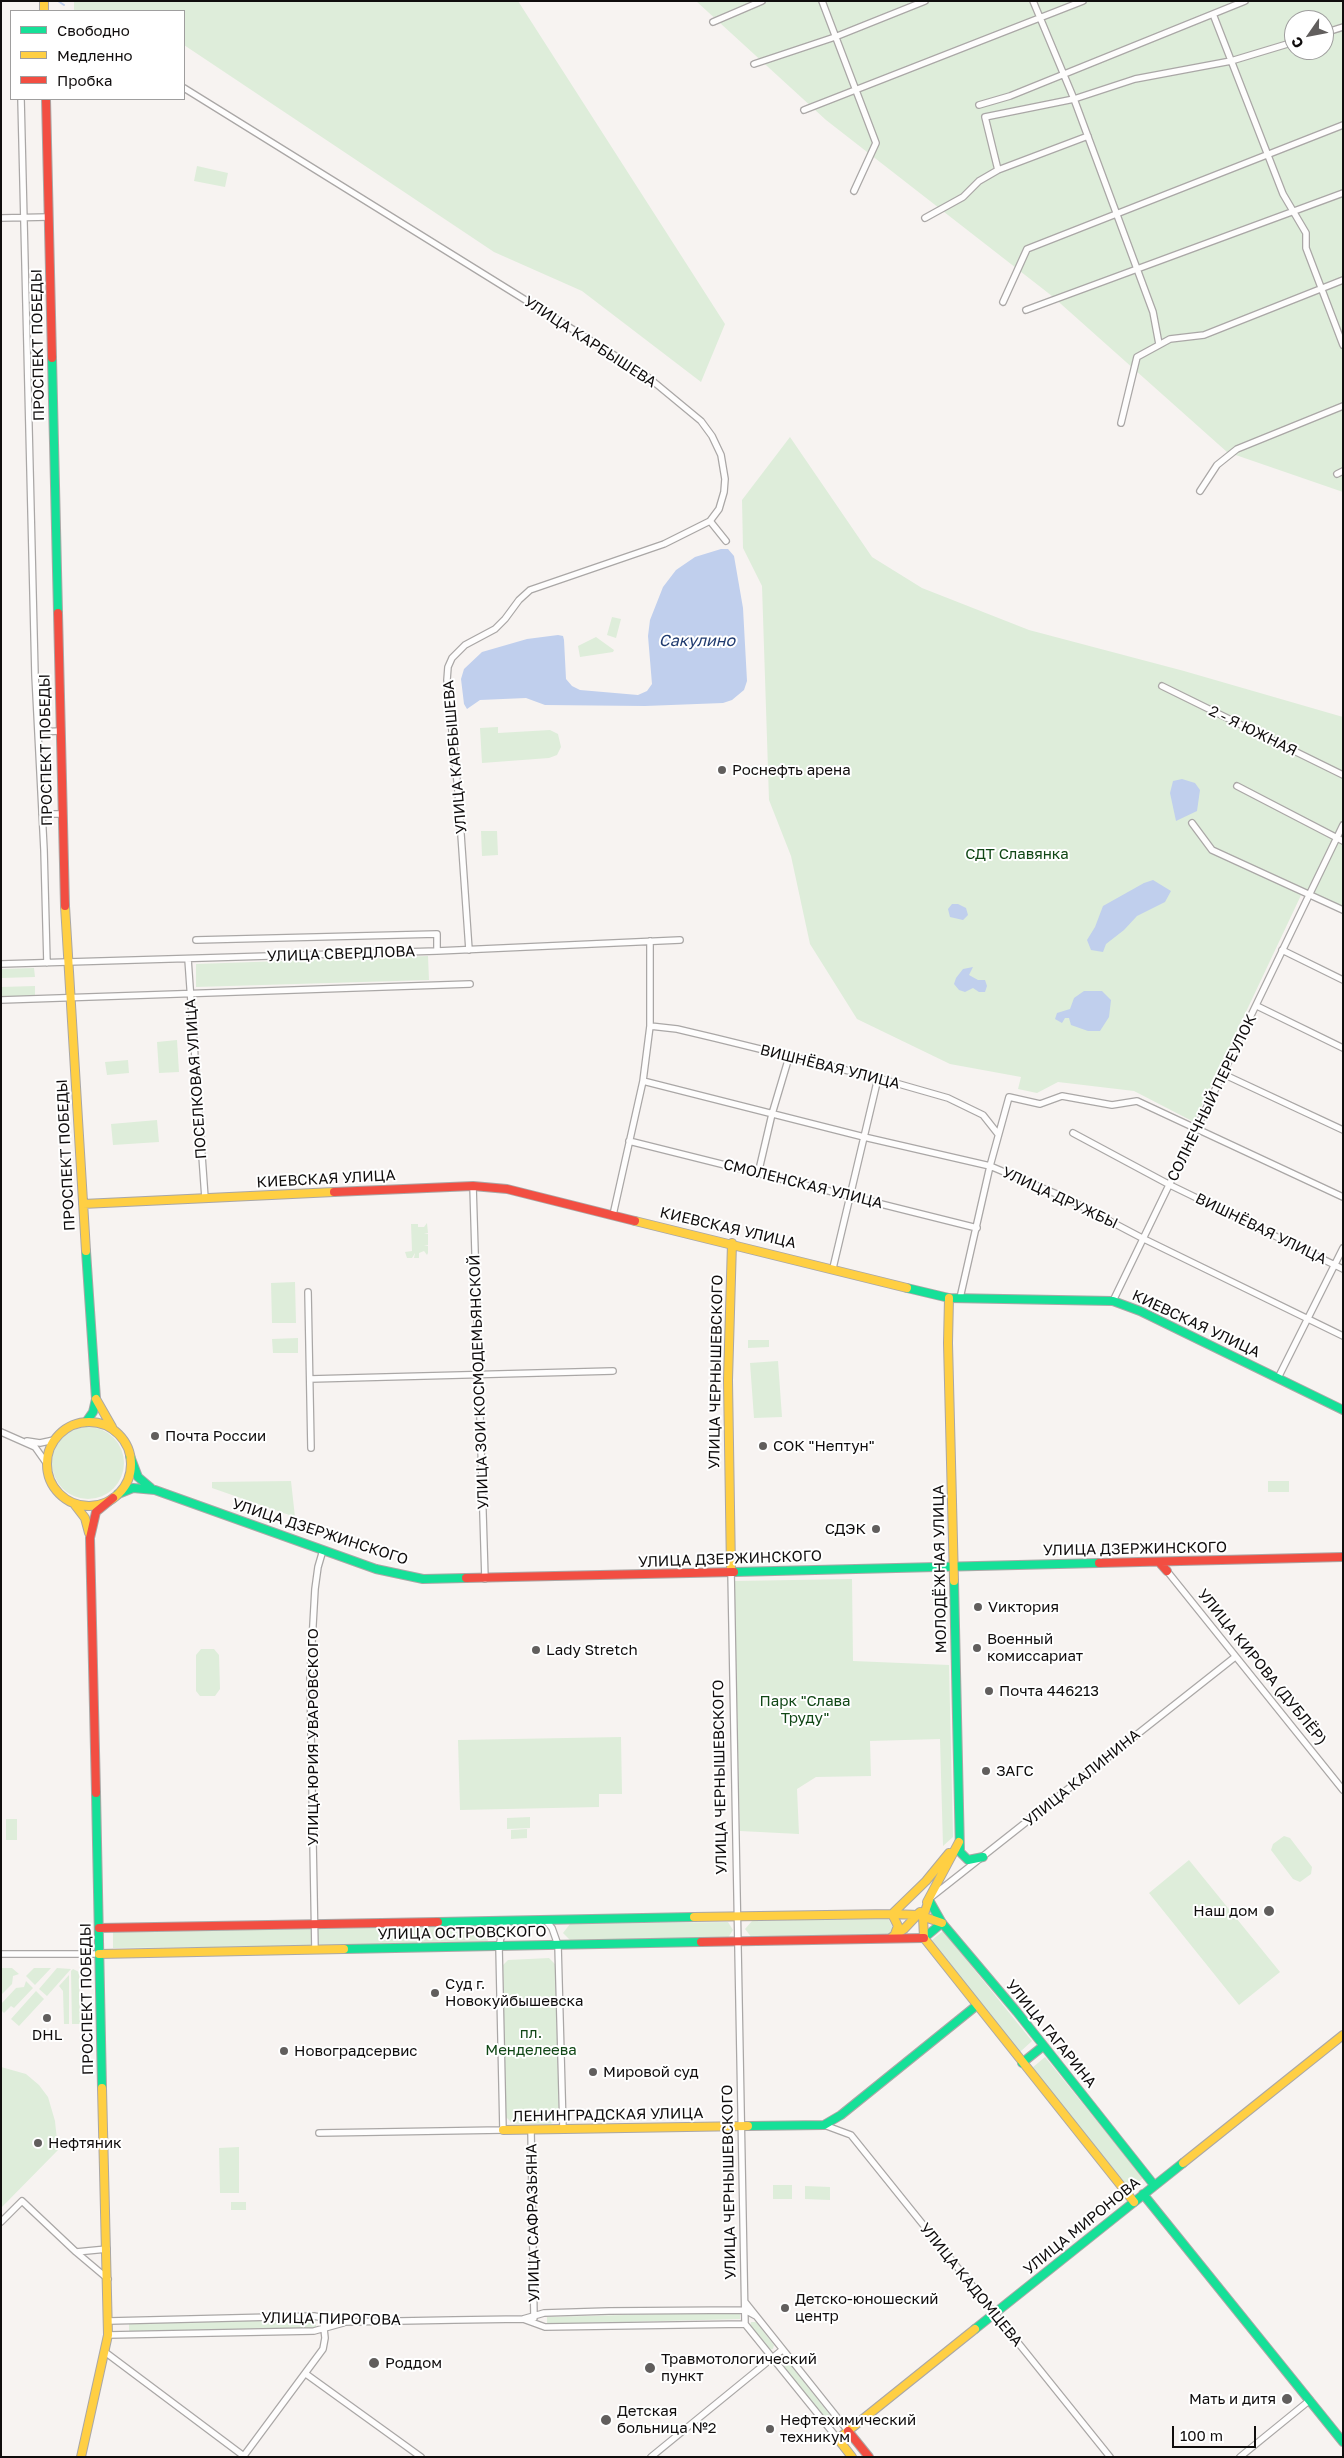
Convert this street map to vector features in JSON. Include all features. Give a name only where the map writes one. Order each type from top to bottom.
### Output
[{"type":"main road","name":"ПРОСПЕКТ ПОБЕДЫ","points":[[46,100],[67,963],[96,1399],[93,1412],[86,1422]]},
{"type":"main road","name":"КИЕВСКАЯ УЛИЦА","points":[[83,1204],[473,1186],[507,1189],[949,1298],[1113,1301],[1140,1311],[1343,1410]]},
{"type":"main road","name":"УЛИЦА ЧЕРНЫШЕВСКОГО","points":[[731,1571],[728,1380],[732,1243]]},
{"type":"main road","name":"МОЛОДЁЖНАЯ УЛИЦА","points":[[949,1298],[960,1840]]},
{"type":"main road","name":"ПРОСПЕКТ ПОБЕДЫ","points":[[96,1399],[113,1429]]},
{"type":"main road","points":[[86,1422],[102,1424],[113,1429],[125,1442],[130,1456],[128,1481],[115,1496],[88,1507],[69,1501],[58,1491],[52,1481],[47,1464],[49,1451],[54,1440],[66,1428],[86,1422]]},
{"type":"main road","name":"УЛИЦА ДЗЕРЖИНСКОГО","points":[[130,1456],[138,1477],[155,1490]]},
{"type":"main road","name":"УЛИЦА ДЗЕРЖИНСКОГО","points":[[115,1496],[132,1488],[155,1490],[376,1569],[423,1579],[1320,1559]]},
{"type":"main road","name":"ПРОСПЕКТ ПОБЕДЫ","points":[[90,1538],[96,1512],[115,1496]]},
{"type":"main road","name":"ПРОСПЕКТ ПОБЕДЫ","points":[[69,1501],[85,1518],[90,1538],[109,2321],[105,2352],[81,2457]]},
{"type":"main road","points":[[1320,1559],[1343,1557]]},
{"type":"main road","points":[[1320,1559],[1343,1562]]},
{"type":"main road","name":"УЛИЦА КИРОВА (ДУБЛЁР)","points":[[1159,1562],[1167,1571]]},
{"type":"main road","points":[[960,1840],[960,1852],[963,1857],[974,1860],[983,1857]]},
{"type":"main road","points":[[891,1938],[920,1916],[960,1840]]},
{"type":"main road","points":[[891,1938],[898,1930],[897,1922],[892,1914],[926,1881],[960,1840]]},
{"type":"main road","name":"УЛИЦА ГАГАРИНА","points":[[928,1900],[942,1923],[1016,2012],[1154,2185]]},
{"type":"main road","name":"УЛИЦА ОСТРОВСКОГО","points":[[98,1928],[546,1922],[892,1914],[920,1916],[942,1923]]},
{"type":"main road","points":[[920,1916],[924,1938],[976,2006],[1134,2202]]},
{"type":"main road","points":[[924,1938],[942,1923]]},
{"type":"main road","name":"УЛИЦА ОСТРОВСКОГО","points":[[99,1954],[924,1938]]},
{"type":"main road","points":[[824,2125],[841,2115],[976,2006]]},
{"type":"main road","name":"УЛИЦА МИРОНОВА","points":[[838,2439],[1343,2035]]},
{"type":"main road","points":[[1022,2063],[1042,2046]]},
{"type":"main road","name":"ЛЕНИНГРАДСКАЯ УЛИЦА","points":[[504,2130],[824,2125]]},
{"type":"main road","points":[[1143,2194],[1343,2442]]},
{"type":"main road","points":[[848,2431],[869,2457]]},
{"type":"main road","points":[[838,2439],[852,2457]]},
{"type":"street","points":[[713,22],[762,1]]},
{"type":"street","points":[[822,1],[876,143],[854,191]]},
{"type":"street","points":[[754,64],[836,37],[925,1]]},
{"type":"street","points":[[1033,1],[1074,99],[1153,312],[1159,344]]},
{"type":"street","points":[[804,110],[1083,1]]},
{"type":"street","points":[[979,105],[1010,96],[1245,1]]},
{"type":"street","points":[[1213,14],[1283,194],[1306,233],[1306,248],[1343,345]]},
{"type":"street","points":[[998,170],[985,117],[1074,99],[1135,79],[1231,61],[1284,45]]},
{"type":"street","name":"УЛИЦА КАРБЫШЕВА","points":[[185,89],[643,373],[694,415],[712,436],[721,455],[724,492],[719,508],[710,521],[664,544],[530,590],[518,600],[505,619],[495,629],[465,646],[452,658],[448,667],[447,680],[459,800],[469,950]]},
{"type":"street","points":[[21,100],[38,732],[47,963]]},
{"type":"street","points":[[1003,302],[1027,249],[1343,125]]},
{"type":"street","points":[[925,218],[963,197],[979,181],[998,170],[1088,136]]},
{"type":"street","points":[[1026,310],[1343,193]]},
{"type":"street","points":[[1,218],[49,217]]},
{"type":"street","points":[[1121,423],[1137,357],[1170,339],[1204,334],[1343,280]]},
{"type":"street","points":[[1200,491],[1217,465],[1237,449],[1343,406]]},
{"type":"street","points":[[710,521],[726,541]]},
{"type":"street","name":"2 - Я ЮЖНАЯ","points":[[1162,686],[1343,775]]},
{"type":"street","points":[[38,732],[60,731]]},
{"type":"street","points":[[1237,786],[1343,841]]},
{"type":"street","points":[[42,814],[62,814]]},
{"type":"street","points":[[1192,823],[1212,850],[1343,910]]},
{"type":"street","name":"СОЛНЕЧНЫЙ ПЕРЕУЛОК","points":[[1113,1301],[1343,825]]},
{"type":"street","points":[[196,940],[437,934],[437,952]]},
{"type":"street","name":"УЛИЦА СВЕРДЛОВА","points":[[1,964],[437,952],[680,940]]},
{"type":"street","points":[[613,1215],[642,1081],[650,1026],[650,941]]},
{"type":"street","points":[[1282,950],[1343,980]]},
{"type":"street","name":"ПОСЕЛКОВАЯ УЛИЦА","points":[[188,959],[204,1198]]},
{"type":"street","points":[[1,1000],[470,984]]},
{"type":"street","points":[[1257,1006],[1343,1048]]},
{"type":"street","name":"ВИШНЁВАЯ УЛИЦА","points":[[650,1026],[677,1029],[878,1078],[948,1098],[982,1115],[998,1134]]},
{"type":"street","points":[[758,1174],[772,1114],[789,1057]]},
{"type":"street","points":[[1223,1074],[1343,1130]]},
{"type":"street","points":[[833,1268],[878,1078]]},
{"type":"street","name":"УЛИЦА ДРУЖБЫ","points":[[642,1081],[864,1137],[990,1166],[1066,1198],[1142,1238],[1343,1336]]},
{"type":"street","points":[[960,1298],[990,1166],[1009,1098],[1040,1104],[1062,1096],[1112,1105],[1137,1101],[1343,1197]]},
{"type":"street","name":"ВИШНЁВАЯ УЛИЦА","points":[[1073,1133],[1170,1185],[1343,1269]]},
{"type":"street","name":"СМОЛЕНСКАЯ УЛИЦА","points":[[629,1141],[977,1228]]},
{"type":"street","name":"УЛИЦА ЗОИ КОСМОДЕМЬЯНСКОЙ","points":[[473,1186],[485,1579]]},
{"type":"street","points":[[1278,1378],[1343,1248]]},
{"type":"street","points":[[308,1292],[311,1448]]},
{"type":"street","points":[[310,1380],[613,1371]]},
{"type":"street","points":[[1,1432],[38,1450],[47,1464]]},
{"type":"street","points":[[20,1440],[40,1443],[54,1440]]},
{"type":"street","name":"УЛИЦА ЮРИЯ УВАРОВСКОГО","points":[[316,1950],[310,1678],[315,1589],[318,1566],[323,1550]]},
{"type":"street","name":"УЛИЦА ЧЕРНЫШЕВСКОГО","points":[[731,1571],[744,2324]]},
{"type":"street","name":"УЛИЦА КИРОВА (ДУБЛЁР)","points":[[1167,1571],[1343,1790]]},
{"type":"street","name":"УЛИЦА КАЛИНИНА","points":[[928,1900],[1235,1656]]},
{"type":"street","points":[[504,1922],[499,1947],[504,2130]]},
{"type":"street","points":[[546,1922],[552,1928],[558,1945],[563,2129]]},
{"type":"street","name":"УЛИЦА ОСТРОВСКОГО","points":[[1,1954],[99,1954]]},
{"type":"street","name":"УЛИЦА КАДОМЦЕВА","points":[[824,2125],[850,2135],[1110,2457]]},
{"type":"street","name":"ЛЕНИНГРАДСКАЯ УЛИЦА","points":[[319,2133],[504,2130]]},
{"type":"street","name":"УЛИЦА САФРАЗЬЯНА","points":[[531,2130],[535,2324]]},
{"type":"street","points":[[1,2222],[22,2201],[108,2279]]},
{"type":"street","points":[[76,2252],[107,2249]]},
{"type":"street","points":[[745,2302],[848,2431]]},
{"type":"street","points":[[745,2310],[756,2316]]},
{"type":"street","name":"УЛИЦА ПИРОГОВА","points":[[109,2321],[314,2316],[345,2322],[523,2319],[544,2313],[745,2310]]},
{"type":"street","points":[[105,2352],[244,2456],[323,2349],[323,2319]]},
{"type":"street","name":"УЛИЦА ПИРОГОВА","points":[[523,2319],[545,2327],[744,2324]]},
{"type":"street","name":"УЛИЦА ПИРОГОВА","points":[[108,2335],[314,2331],[345,2322]]},
{"type":"street","points":[[744,2324],[838,2439]]},
{"type":"street","points":[[651,2457],[782,2350]]},
{"type":"street","points":[[306,2374],[421,2457]]},
{"type":"street","points":[[1240,2457],[1310,2400]]},
{"type":"green space","points":[[74,1],[518,1],[725,324],[701,382],[582,291],[494,252],[185,46],[185,10],[74,10]]},
{"type":"green space","points":[[696,1],[1343,1],[1343,492],[1227,452],[1052,296],[826,120]]},
{"type":"green space","points":[[197,166],[228,173],[225,187],[194,181]]},
{"type":"green space","name":"СДТ Славянка","points":[[790,437],[872,557],[922,588],[1029,630],[1184,671],[1343,717],[1343,910],[1303,891],[1194,1122],[1134,1091],[1058,1082],[1037,1093],[1018,1089],[1021,1077],[950,1064],[857,1019],[810,944],[791,856],[769,800],[762,586],[743,548],[742,500]]},
{"type":"green space","points":[[612,617],[621,619],[616,638],[607,635]]},
{"type":"green space","points":[[596,637],[614,650],[613,652],[580,657],[578,646]]},
{"type":"green space","points":[[498,727],[498,733],[550,730],[558,734],[561,747],[557,755],[549,758],[482,763],[480,728]]},
{"type":"green space","points":[[481,831],[497,831],[498,855],[482,856]]},
{"type":"green space","points":[[428,956],[429,980],[196,987],[196,964]]},
{"type":"green space","points":[[34,968],[35,977],[1,978],[1,969]]},
{"type":"green space","points":[[35,986],[35,996],[1,997],[1,987]]},
{"type":"green space","points":[[177,1040],[179,1072],[159,1073],[157,1042]]},
{"type":"green space","points":[[128,1060],[129,1073],[107,1075],[105,1062]]},
{"type":"green space","points":[[157,1120],[159,1142],[113,1145],[111,1124]]},
{"type":"green space","points":[[427,1223],[428,1233],[424,1233],[428,1234],[428,1245],[424,1245],[428,1246],[427,1255],[424,1251],[419,1253],[419,1258],[414,1258],[415,1253],[412,1258],[407,1258],[405,1252],[412,1251],[411,1224],[418,1224],[418,1227],[424,1227]]},
{"type":"green space","points":[[295,1282],[296,1323],[272,1323],[271,1283]]},
{"type":"green space","points":[[298,1338],[298,1353],[273,1353],[272,1339]]},
{"type":"green space","points":[[748,1340],[769,1340],[769,1347],[748,1348]]},
{"type":"green space","points":[[778,1361],[782,1417],[754,1418],[750,1363]]},
{"type":"green space","points":[[88,1427],[108,1433],[118,1443],[124,1463],[118,1483],[108,1493],[88,1499],[68,1493],[58,1483],[52,1463],[58,1443],[68,1433]]},
{"type":"green space","points":[[291,1481],[295,1517],[212,1488],[212,1482]]},
{"type":"green space","points":[[1268,1481],[1289,1481],[1289,1492],[1268,1492]]},
{"type":"green space","name":"Парк \"Слава Труду\"","points":[[852,1579],[853,1661],[949,1665],[953,1837],[943,1846],[940,1739],[870,1741],[871,1776],[816,1777],[797,1789],[799,1834],[740,1831],[734,1581]]},
{"type":"green space","points":[[201,1649],[214,1649],[219,1655],[220,1689],[215,1696],[200,1696],[196,1691],[196,1655]]},
{"type":"green space","points":[[621,1737],[622,1794],[599,1794],[599,1807],[460,1810],[458,1740]]},
{"type":"green space","points":[[530,1817],[530,1828],[507,1829],[507,1818]]},
{"type":"green space","points":[[6,1819],[17,1819],[17,1840],[6,1840]]},
{"type":"green space","points":[[527,1829],[527,1838],[511,1839],[511,1830]]},
{"type":"green space","points":[[1284,1836],[1290,1838],[1312,1867],[1311,1874],[1300,1882],[1293,1879],[1271,1850],[1273,1844]]},
{"type":"green space","points":[[1189,1860],[1280,1972],[1239,2005],[1149,1893]]},
{"type":"green space","points":[[888,1918],[893,1928],[888,1936],[752,1938],[745,1929],[752,1921]]},
{"type":"green space","points":[[728,1922],[733,1930],[728,1938],[571,1941],[563,1933],[570,1924]]},
{"type":"green space","points":[[486,1926],[492,1935],[486,1943],[316,1946],[315,1929]]},
{"type":"green space","points":[[313,1929],[314,1946],[113,1948],[113,1932]]},
{"type":"green space","points":[[943,1931],[1032,2041],[1020,2052],[931,1941]]},
{"type":"green space","name":"пл. Менделеева","points":[[549,1958],[555,1964],[559,2117],[551,2124],[513,2124],[506,2117],[503,1965],[508,1960]]},
{"type":"green space","points":[[1,1968],[12,1968],[19,1974],[13,1976],[12,1984],[1,1995]]},
{"type":"green space","points":[[34,1968],[51,1968],[35,1985],[26,1976]]},
{"type":"green space","points":[[57,1968],[71,1969],[47,1996],[39,1989]]},
{"type":"green space","points":[[73,1969],[79,1972],[80,2024],[72,2024],[71,1971]]},
{"type":"green space","points":[[69,1975],[69,2024],[64,2024],[63,1991],[59,1986]]},
{"type":"green space","points":[[26,1981],[33,1988],[14,2008],[11,2006],[4,2013],[1,2010],[1,2004],[16,1988],[24,1987]]},
{"type":"green space","points":[[36,1991],[44,1999],[19,2026],[11,2019]]},
{"type":"green space","points":[[1045,2057],[1143,2178],[1130,2189],[1032,2068]]},
{"type":"green space","name":"Нефтяник","points":[[1,2067],[26,2074],[39,2085],[48,2097],[55,2121],[58,2150],[1,2208]]},
{"type":"green space","points":[[239,2147],[239,2193],[220,2193],[219,2148]]},
{"type":"green space","points":[[773,2185],[792,2185],[792,2199],[773,2199]]},
{"type":"green space","points":[[805,2186],[830,2187],[830,2200],[805,2199]]},
{"type":"green space","points":[[231,2202],[246,2202],[246,2210],[231,2210]]},
{"type":"green space","points":[[740,2312],[740,2319],[547,2324],[547,2317]]},
{"type":"green space","points":[[316,2318],[316,2328],[129,2332],[129,2323]]},
{"type":"green space","points":[[751,2322],[756,2322],[774,2345],[773,2349],[769,2350],[750,2326]]},
{"type":"green space","points":[[785,2358],[837,2424],[831,2429],[779,2363]]},
{"type":"water","name":"Сакулино","points":[[721,549],[728,549],[734,556],[743,608],[747,681],[744,690],[732,700],[723,703],[645,706],[545,705],[526,698],[480,700],[467,709],[464,704],[461,679],[464,669],[482,652],[527,639],[558,635],[563,636],[566,679],[572,686],[580,690],[638,695],[647,691],[652,684],[648,636],[650,620],[663,587],[676,570],[695,557]]},
{"type":"water","points":[[1182,779],[1195,783],[1200,790],[1197,811],[1176,821],[1170,793],[1173,781]]},
{"type":"water","points":[[1153,880],[1171,891],[1165,902],[1137,916],[1124,930],[1106,944],[1103,952],[1091,950],[1087,940],[1095,927],[1103,906]]},
{"type":"water","points":[[952,904],[958,904],[966,908],[968,915],[963,920],[950,917],[948,909]]},
{"type":"water","points":[[973,967],[969,975],[978,980],[985,980],[987,986],[985,992],[979,992],[973,988],[965,992],[959,990],[954,984],[963,969]]},
{"type":"water","points":[[1084,991],[1102,991],[1111,1000],[1109,1017],[1100,1031],[1088,1031],[1071,1025],[1069,1018],[1065,1018],[1062,1023],[1055,1019],[1057,1013],[1070,1009],[1074,998]]},
{"type":"waterway","points":[[58,1],[64,5]]},
{"type":"traffic: fast","points":[[52,358],[58,613]]},
{"type":"traffic: fast","points":[[86,1251],[96,1399],[93,1412],[86,1422]]},
{"type":"traffic: fast","points":[[907,1288],[949,1298],[1113,1301],[1140,1311],[1343,1410]]},
{"type":"traffic: fast","points":[[130,1456],[138,1477],[151,1488]]},
{"type":"traffic: fast","points":[[118,1494],[133,1488],[155,1490],[376,1569],[423,1579],[466,1578]]},
{"type":"traffic: fast","points":[[734,1572],[1099,1563]]},
{"type":"traffic: fast","points":[[954,1581],[960,1852],[968,1860],[983,1857]]},
{"type":"traffic: fast","points":[[96,1793],[102,2088]]},
{"type":"traffic: fast","points":[[929,1900],[942,1923],[1017,2012],[1154,2185]]},
{"type":"traffic: fast","points":[[438,1922],[694,1917]]},
{"type":"traffic: fast","points":[[924,1938],[942,1923]]},
{"type":"traffic: fast","points":[[344,1949],[701,1942]]},
{"type":"traffic: fast","points":[[748,2126],[824,2125],[841,2115],[976,2006]]},
{"type":"traffic: fast","points":[[1022,2063],[1042,2047]]},
{"type":"traffic: fast","points":[[975,2329],[1183,2163]]},
{"type":"traffic: fast","points":[[1143,2194],[1343,2442]]},
{"type":"traffic: slow","points":[[44,1],[44,10]]},
{"type":"traffic: slow","points":[[65,906],[86,1251]]},
{"type":"traffic: slow","points":[[83,1204],[334,1192]]},
{"type":"traffic: slow","points":[[635,1221],[907,1288]]},
{"type":"traffic: slow","points":[[731,1571],[728,1380],[732,1243]]},
{"type":"traffic: slow","points":[[949,1298],[948,1343],[954,1581]]},
{"type":"traffic: slow","points":[[96,1399],[112,1427]]},
{"type":"traffic: slow","points":[[89,1422],[105,1425],[119,1434],[128,1448],[131,1464],[128,1480],[119,1494],[105,1503],[89,1506],[73,1503],[59,1494],[50,1480],[47,1464],[50,1448],[59,1434],[73,1425],[89,1422]]},
{"type":"traffic: slow","points":[[75,1505],[85,1518],[89,1533]]},
{"type":"traffic: slow","points":[[927,1902],[959,1842]]},
{"type":"traffic: slow","points":[[892,1914],[926,1881],[949,1853]]},
{"type":"traffic: slow","points":[[929,1900],[923,1917],[924,1938],[1134,2202]]},
{"type":"traffic: slow","points":[[892,1937],[904,1929],[920,1912]]},
{"type":"traffic: slow","points":[[892,1914],[898,1926],[895,1934]]},
{"type":"traffic: slow","points":[[694,1917],[892,1914],[919,1915],[942,1923]]},
{"type":"traffic: slow","points":[[99,1954],[344,1949]]},
{"type":"traffic: slow","points":[[1183,2163],[1343,2035]]},
{"type":"traffic: slow","points":[[81,2457],[108,2335],[102,2088]]},
{"type":"traffic: slow","points":[[503,2130],[748,2126]]},
{"type":"traffic: slow","points":[[852,2457],[838,2439],[975,2329]]},
{"type":"traffic: jam","points":[[46,100],[52,358]]},
{"type":"traffic: jam","points":[[58,613],[65,906]]},
{"type":"traffic: jam","points":[[334,1192],[473,1186],[507,1189],[635,1221]]},
{"type":"traffic: jam","points":[[96,1793],[90,1538],[96,1512],[113,1498]]},
{"type":"traffic: jam","points":[[1099,1563],[1343,1557]]},
{"type":"traffic: jam","points":[[1159,1562],[1167,1571]]},
{"type":"traffic: jam","points":[[466,1578],[734,1572]]},
{"type":"traffic: jam","points":[[99,1928],[438,1922]]},
{"type":"traffic: jam","points":[[701,1942],[924,1938]]},
{"type":"traffic: jam","points":[[848,2431],[869,2457]]},
{"type":"place","name":"Роснефть арена","points":[[722,770]]},
{"type":"place","name":"Почта России","points":[[155,1436]]},
{"type":"place","name":"СОК \"Нептун\"","points":[[763,1446]]},
{"type":"place","name":"СДЭК","points":[[876,1529]]},
{"type":"place","name":"Vиктория","points":[[978,1607]]},
{"type":"place","name":"Военный комиссариат","points":[[977,1648]]},
{"type":"place","name":"Lady Stretch","points":[[536,1650]]},
{"type":"place","name":"Почта 446213","points":[[989,1691]]},
{"type":"place","name":"ЗАГС","points":[[986,1771]]},
{"type":"place","name":"Наш дом","points":[[1269,1911]]},
{"type":"place","name":"Суд г. Новокуйбышевска","points":[[435,1993]]},
{"type":"place","name":"DHL","points":[[47,2018]]},
{"type":"place","name":"Новоградсервис","points":[[284,2051]]},
{"type":"place","name":"Мировой суд","points":[[593,2072]]},
{"type":"place","name":"Нефтяник","points":[[38,2143]]},
{"type":"place","name":"Детско-юношеский центр","points":[[785,2308]]},
{"type":"place","name":"Роддом","points":[[374,2363]]},
{"type":"place","name":"Травмотологический пункт","points":[[650,2368]]},
{"type":"place","name":"Мать и дитя","points":[[1287,2399]]},
{"type":"place","name":"Детская больница №2","points":[[606,2420]]},
{"type":"place","name":"Нефтехимический техникум","points":[[770,2429]]}]
